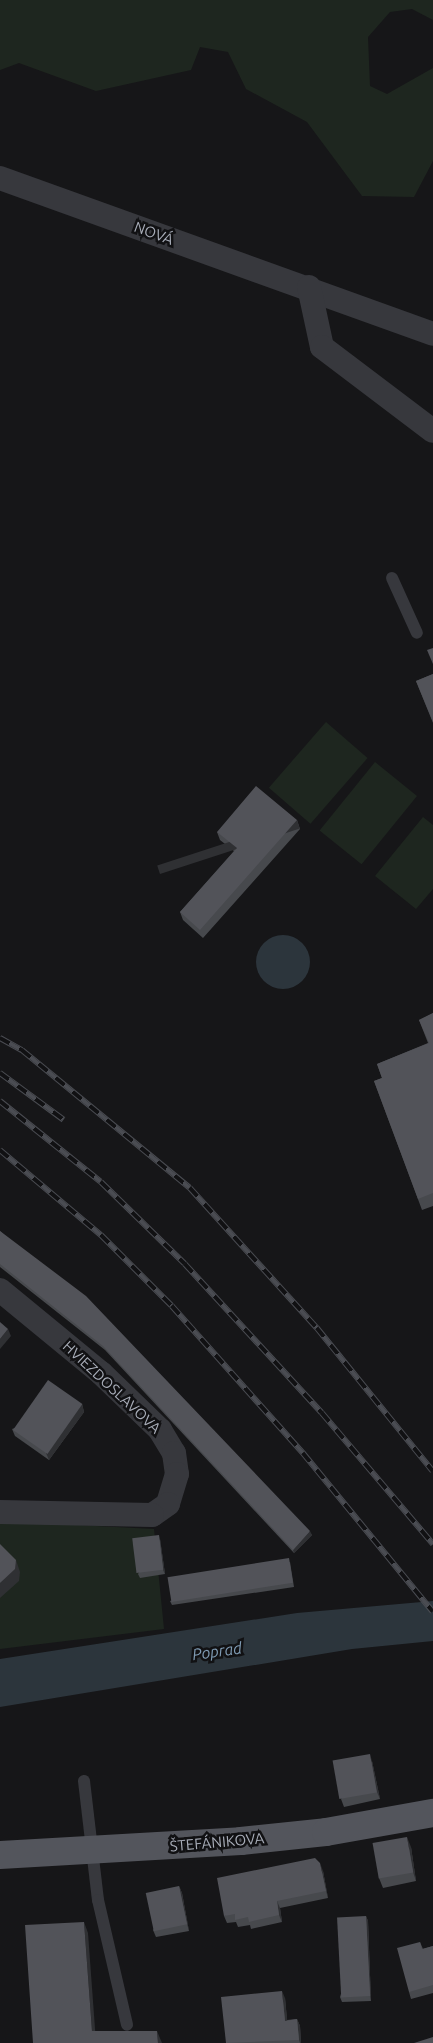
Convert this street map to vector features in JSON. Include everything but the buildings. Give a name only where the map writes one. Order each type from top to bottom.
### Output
[{"type":"main road","name":"ŠTEFÁNIKOVA","points":[[0,1854],[92,1853],[326,1832],[433,1813]]},
{"type":"street","name":"NOVÁ","points":[[0,178],[309,287],[433,334]]},
{"type":"street","points":[[309,287],[322,347],[433,431]]},
{"type":"street","name":"HVIEZDOSLAVOVA","points":[[0,1290],[101,1373],[169,1441],[177,1468],[172,1496],[160,1511],[137,1518],[0,1512]]},
{"type":"lane","points":[[392,578],[417,633]]},
{"type":"lane","points":[[84,1781],[92,1853],[127,2025]]},
{"type":"shaded area","points":[[0,0],[433,0],[433,20],[412,9],[390,12],[368,37],[370,86],[387,94],[433,68],[433,161],[414,197],[362,196],[307,122],[246,89],[228,52],[200,47],[191,70],[96,91],[19,63],[0,70]]},
{"type":"shaded area","points":[[326,722],[368,758],[310,824],[269,788]]},
{"type":"shaded area","points":[[375,762],[417,796],[362,864],[320,830]]},
{"type":"shaded area","points":[[423,817],[433,825],[433,889],[416,909],[375,876]]},
{"type":"shaded area","points":[[0,1521],[154,1529],[164,1629],[0,1649]]},
{"type":"water","points":[[283,935],[293,937],[302,943],[308,952],[310,962],[308,972],[302,981],[293,987],[283,989],[273,987],[264,981],[258,972],[256,962],[258,952],[264,943],[273,937]]},
{"type":"water","name":"Poprad","points":[[433,1601],[433,1641],[352,1649],[0,1707],[0,1659],[297,1613]]},
{"type":"railway","points":[[0,1038],[22,1050],[190,1188],[317,1328],[433,1471]]},
{"type":"railway","points":[[0,1073],[64,1120]]},
{"type":"railway","points":[[0,1101],[101,1182],[185,1264],[322,1413],[433,1544]]},
{"type":"railway","points":[[0,1150],[101,1235],[172,1306],[303,1453],[433,1612]]}]
